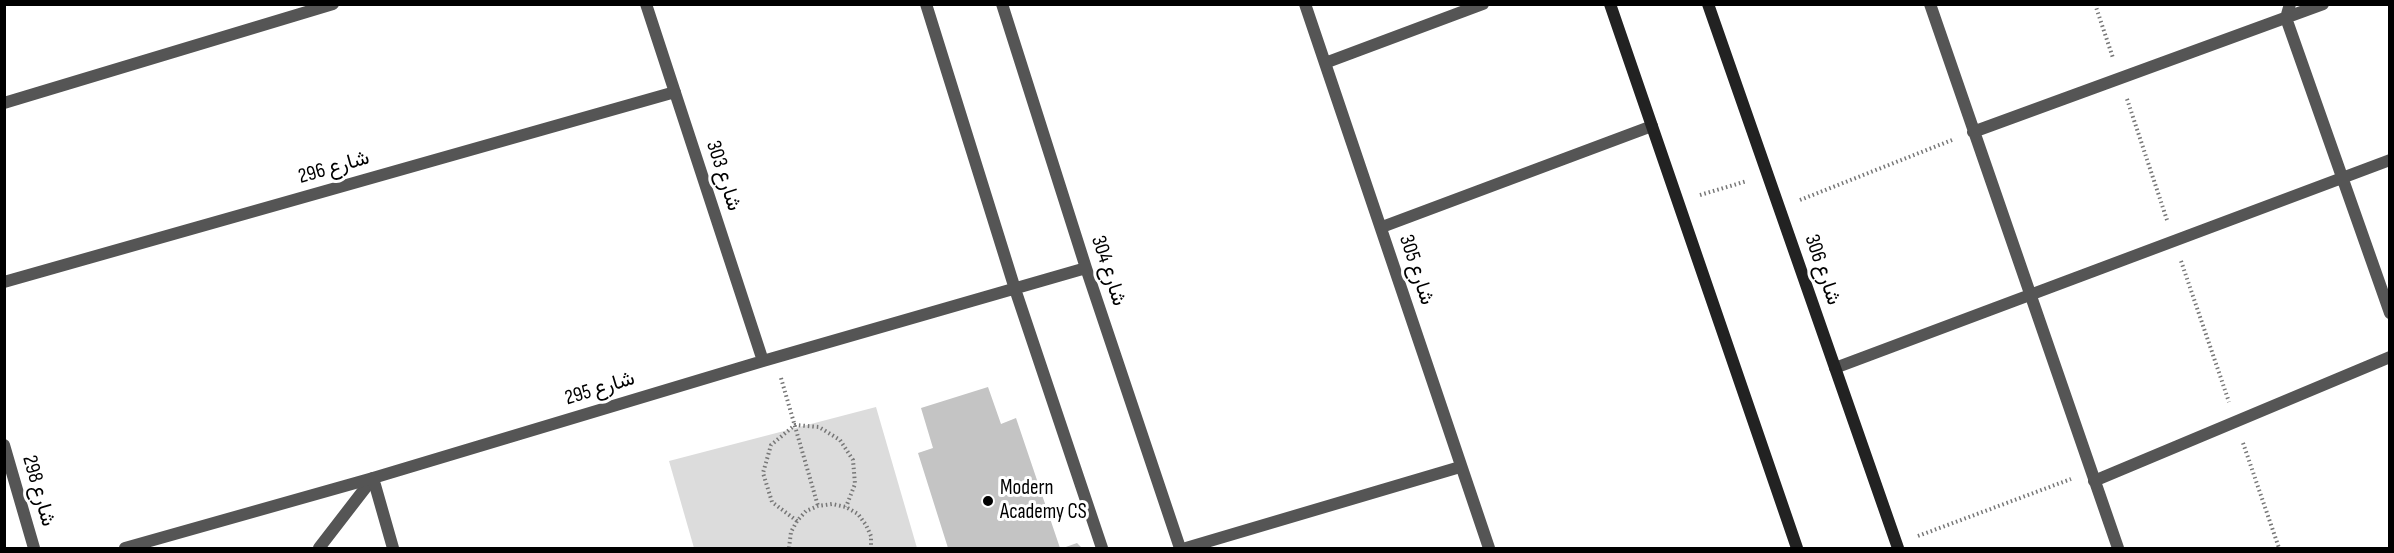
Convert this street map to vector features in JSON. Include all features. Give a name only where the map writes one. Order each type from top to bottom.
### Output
[{"type":"street","points":[[4,103],[333,4]]},
{"type":"street","name":"شارع 303","points":[[646,4],[769,359]]},
{"type":"street","points":[[926,4],[1015,289],[1102,549]]},
{"type":"street","name":"شارع 304","points":[[1002,4],[1086,268],[1180,549]]},
{"type":"street","name":"شارع 305","points":[[1305,4],[1489,549]]},
{"type":"street","points":[[1325,63],[1483,4]]},
{"type":"street","points":[[1610,4],[1797,549]]},
{"type":"street","name":"شارع 306","points":[[1708,4],[1897,546]]},
{"type":"street","points":[[1929,4],[2118,549]]},
{"type":"street","points":[[2290,4],[2286,18],[2390,313]]},
{"type":"street","points":[[1974,132],[2323,4]]},
{"type":"street","name":"شارع 296","points":[[4,282],[675,92]]},
{"type":"street","points":[[1382,227],[1652,126]]},
{"type":"street","points":[[1835,368],[2390,160]]},
{"type":"street","name":"شارع 295","points":[[125,549],[1086,268]]},
{"type":"street","points":[[2093,476],[2236,422],[2390,357]]},
{"type":"street","name":"شارع 298","points":[[4,445],[34,549]]},
{"type":"street","points":[[1186,549],[1460,467]]},
{"type":"street","points":[[319,549],[373,478]]},
{"type":"street","points":[[373,478],[393,549]]},
{"type":"path","points":[[2095,4],[2279,549]]},
{"type":"path","points":[[1779,208],[1974,132]]},
{"type":"path","points":[[1678,202],[1768,174]]},
{"type":"path","points":[[769,359],[795,425],[818,506]]},
{"type":"path","points":[[797,521],[772,502],[763,473],[771,444],[795,425],[819,427],[826,431],[840,440],[853,460],[855,484],[846,507]]},
{"type":"path","points":[[1897,546],[2093,476]]},
{"type":"path","points":[[789,549],[791,532],[806,511],[832,504],[846,507],[858,514],[871,536],[871,549]]},
{"type":"shaded area","points":[[876,407],[917,548],[694,548],[669,461]]},
{"type":"building","name":"Modern Academy CS","points":[[988,387],[1001,424],[1016,418],[1060,548],[948,548],[918,453],[933,448],[921,408]]},
{"type":"building","name":"Modern Academy CS","points":[[1077,543],[1082,548],[1063,548]]},
{"type":"place","name":"Modern Academy CS","points":[[988,501]]}]
